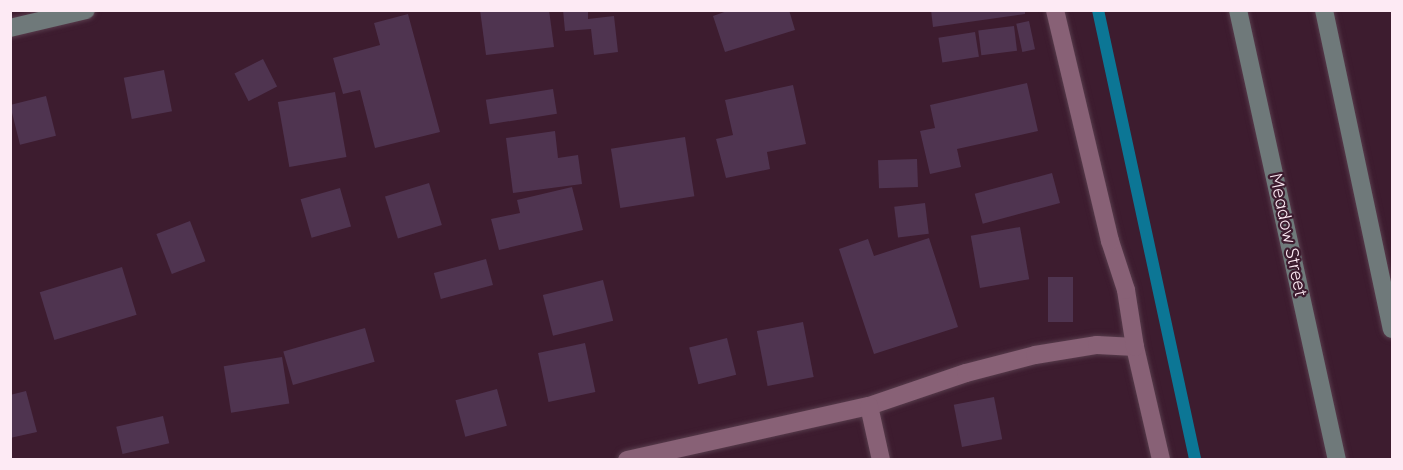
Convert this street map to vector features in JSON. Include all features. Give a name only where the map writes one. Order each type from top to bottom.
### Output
[{"type":"street","points":[[10,28],[86,10]]},
{"type":"street","points":[[1055,10],[1110,241],[1126,290],[1135,347],[1161,459]]},
{"type":"street","name":"Meadow Street","points":[[1238,10],[1337,459]]},
{"type":"street","points":[[1324,10],[1392,330]]},
{"type":"street","points":[[627,459],[869,406],[966,373],[1035,355],[1097,345],[1135,347]]},
{"type":"street","points":[[869,406],[881,459]]},
{"type":"building","points":[[480,10],[549,10],[554,47],[486,55]]},
{"type":"building","points":[[563,10],[588,10],[588,19],[614,16],[618,52],[594,55],[591,29],[565,31]]},
{"type":"building","points":[[730,10],[789,10],[795,30],[725,52],[713,16]]},
{"type":"building","points":[[931,10],[1025,10],[1025,14],[933,27]]},
{"type":"building","points":[[408,14],[440,132],[375,148],[360,90],[343,94],[333,58],[380,45],[374,23]]},
{"type":"building","points":[[1029,21],[1035,49],[1022,52],[1016,24]]},
{"type":"building","points":[[1014,26],[1017,51],[981,55],[978,30]]},
{"type":"building","points":[[975,32],[979,57],[942,62],[938,38]]},
{"type":"building","points":[[263,59],[277,87],[249,101],[234,74]]},
{"type":"building","points":[[164,70],[172,111],[132,119],[124,78]]},
{"type":"building","points":[[1027,83],[1038,131],[957,149],[961,167],[930,174],[920,131],[935,128],[930,105]]},
{"type":"building","points":[[793,85],[806,144],[767,152],[770,169],[726,178],[716,139],[733,135],[725,100]]},
{"type":"building","points":[[553,89],[557,114],[490,124],[486,100]]},
{"type":"building","points":[[335,92],[346,157],[289,167],[278,102]]},
{"type":"building","points":[[46,96],[56,136],[20,145],[10,105]]},
{"type":"building","points":[[555,131],[558,158],[578,155],[582,184],[513,193],[506,138]]},
{"type":"building","points":[[685,137],[694,196],[620,208],[611,149]]},
{"type":"building","points":[[917,159],[918,187],[879,188],[878,160]]},
{"type":"building","points":[[1052,173],[1060,203],[983,224],[975,194]]},
{"type":"building","points":[[429,183],[442,225],[398,239],[385,196]]},
{"type":"building","points":[[572,187],[583,230],[499,250],[491,219],[520,213],[517,200]]},
{"type":"building","points":[[340,188],[351,226],[312,238],[301,199]]},
{"type":"building","points":[[925,203],[929,234],[898,238],[894,207]]},
{"type":"building","points":[[190,221],[205,261],[172,274],[156,234]]},
{"type":"building","points":[[1020,227],[1029,279],[980,288],[971,236]]},
{"type":"building","points":[[929,238],[958,327],[874,354],[839,249],[868,239],[874,256]]},
{"type":"building","points":[[486,259],[493,285],[441,299],[434,273]]},
{"type":"building","points":[[122,267],[137,315],[54,340],[40,292]]},
{"type":"building","points":[[1048,277],[1073,277],[1073,322],[1048,322]]},
{"type":"building","points":[[603,280],[613,321],[553,336],[543,295]]},
{"type":"building","points":[[803,322],[814,377],[768,386],[757,331]]},
{"type":"building","points":[[365,328],[375,362],[293,385],[283,351]]},
{"type":"building","points":[[727,338],[736,375],[698,384],[689,347]]},
{"type":"building","points":[[585,343],[595,392],[548,402],[538,353]]},
{"type":"building","points":[[282,357],[289,403],[231,413],[224,366]]},
{"type":"building","points":[[497,389],[507,426],[465,437],[455,400]]},
{"type":"building","points":[[26,391],[37,432],[10,438],[10,395]]},
{"type":"building","points":[[994,397],[1002,439],[962,447],[954,405]]},
{"type":"building","points":[[163,416],[169,443],[123,454],[116,427]]},
{"type":"waterway","points":[[1098,10],[1195,460]]}]
